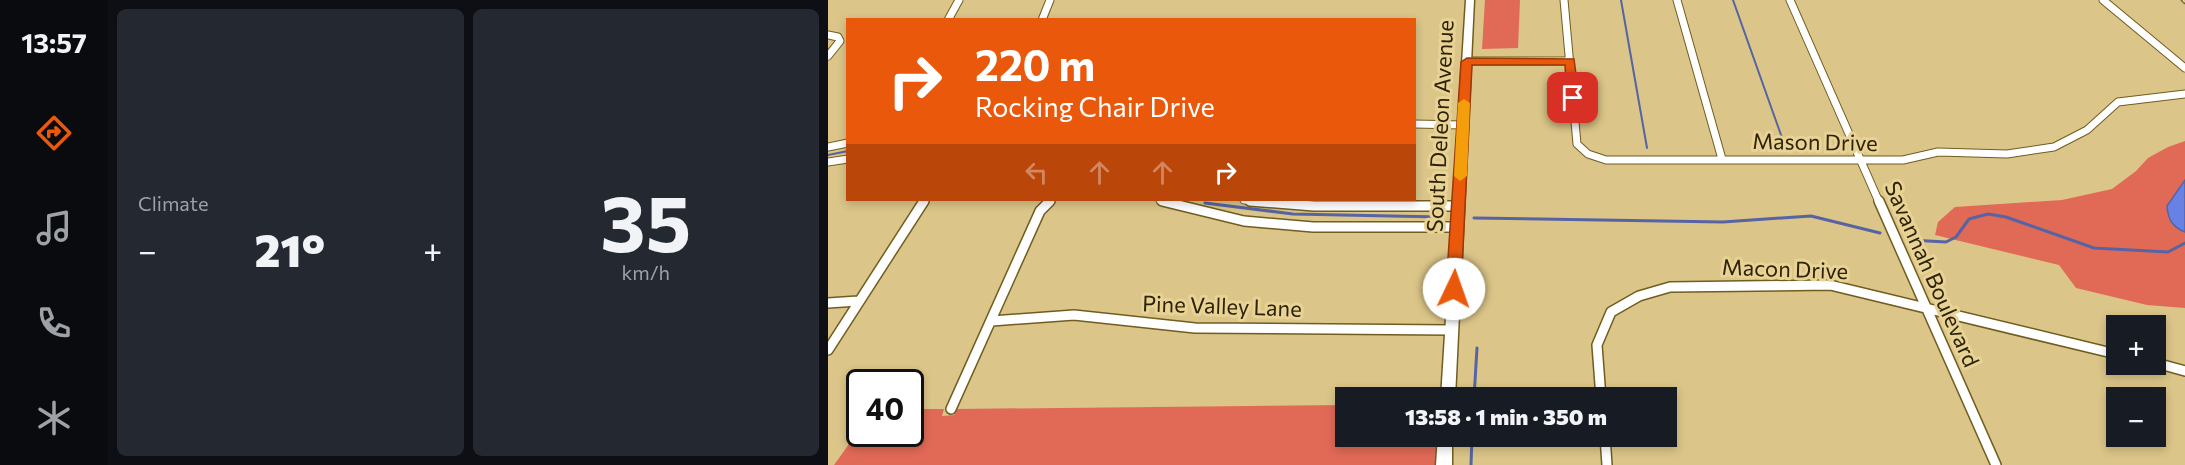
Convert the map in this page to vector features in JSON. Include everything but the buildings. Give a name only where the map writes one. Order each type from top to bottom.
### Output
[{"type":"street","points":[[949,18],[959,0]]},
{"type":"street","points":[[1043,18],[1050,0]]},
{"type":"street","name":"South Deleon Avenue","points":[[1448,387],[1470,0]]},
{"type":"street","name":"Mason Drive","points":[[1564,0],[1576,138],[1580,147],[1588,154],[1606,160],[1908,160],[1938,152],[1999,155],[2054,147],[2077,137],[2118,102],[2185,94]]},
{"type":"street","points":[[1677,0],[1722,159]]},
{"type":"street","name":"Savannah Boulevard","points":[[1790,0],[1996,465]]},
{"type":"street","points":[[2103,0],[2185,68]]},
{"type":"street","points":[[828,35],[838,37],[840,41],[828,56]]},
{"type":"street","points":[[1467,62],[1570,61]]},
{"type":"street","points":[[1416,124],[1463,124]]},
{"type":"street","points":[[828,147],[846,144]]},
{"type":"street","points":[[828,162],[846,159]]},
{"type":"street","points":[[828,350],[923,201]]},
{"type":"street","points":[[951,408],[1040,211],[1049,201]]},
{"type":"street","points":[[1163,201],[1244,221],[1313,227],[1457,227]]},
{"type":"street","points":[[1186,208],[1193,201]]},
{"type":"street","points":[[1256,201],[1314,206],[1459,206]]},
{"type":"street","name":"Macon Drive","points":[[1600,387],[1597,345],[1611,312],[1639,296],[1670,287],[1830,285],[2106,352]]},
{"type":"street","points":[[828,303],[858,301]]},
{"type":"street","name":"Pine Valley Lane","points":[[992,321],[1074,315],[1195,328],[1451,330]]},
{"type":"street","points":[[2166,365],[2185,370]]},
{"type":"street","points":[[1444,465],[1445,447]]},
{"type":"street","points":[[1606,447],[1607,465]]},
{"type":"shaded area","points":[[1485,0],[1520,0],[1518,48],[1482,49]]},
{"type":"shaded area","points":[[2185,141],[2185,180],[2167,206],[2172,222],[2185,232],[2185,308],[2147,305],[2076,288],[2059,265],[1935,235],[1938,222],[1955,207],[2062,200],[2112,189],[2136,171],[2148,158]]},
{"type":"shaded area","points":[[1335,405],[1335,447],[1438,447],[1437,465],[834,465],[847,447],[924,447],[924,409],[944,409],[942,416],[954,415],[957,409]]},
{"type":"water","points":[[2185,180],[2185,232],[2172,222],[2167,206]]},
{"type":"waterway","points":[[1621,0],[1647,148]]},
{"type":"waterway","points":[[1733,0],[1786,149]]},
{"type":"waterway","points":[[828,155],[846,151]]},
{"type":"waterway","points":[[1205,203],[1293,214],[1441,217]]},
{"type":"waterway","points":[[1910,240],[1946,242],[1956,237],[1969,219],[1988,214],[2006,217],[2094,248],[2168,252],[2185,243]]},
{"type":"waterway","points":[[1474,218],[1723,222],[1811,216],[1880,233]]},
{"type":"waterway","points":[[1475,387],[1477,348]]},
{"type":"waterway","points":[[1471,465],[1472,447]]},
{"type":"slow traffic","points":[[1460,176],[1464,103]]},
{"type":"route","points":[[1454,289],[1467,62],[1570,61],[1573,98]]}]
